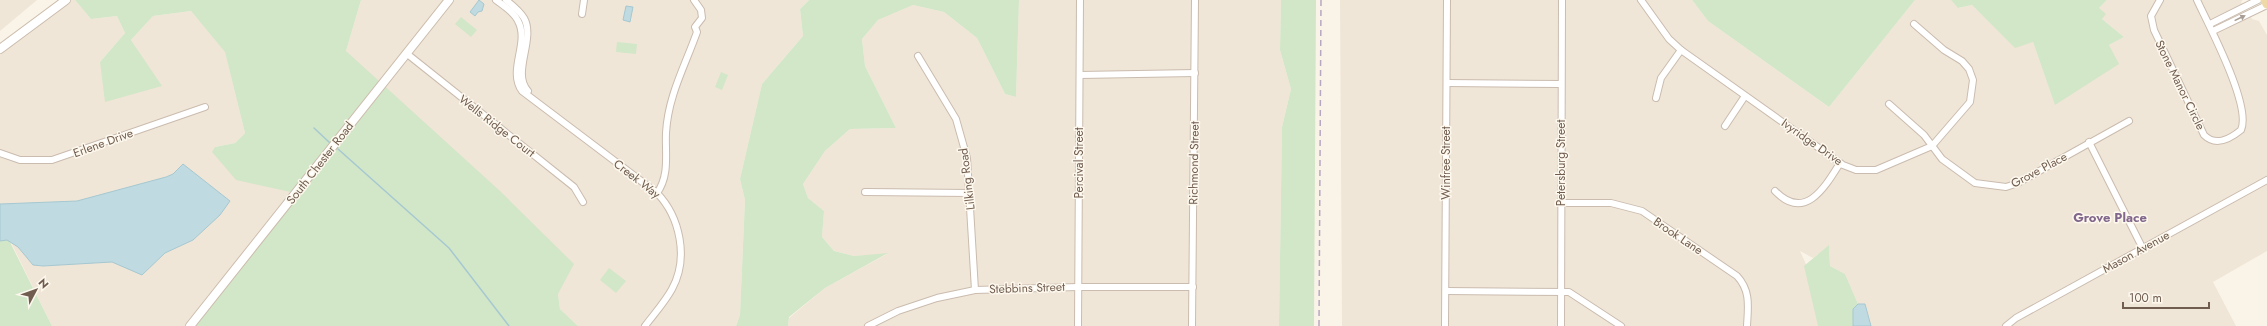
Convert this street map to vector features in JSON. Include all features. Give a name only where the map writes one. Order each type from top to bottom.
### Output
[{"type":"main road","points":[[2265,0],[2267,4]]},
{"type":"street","name":"South Chester Road","points":[[190,326],[406,53],[450,0]]},
{"type":"street","name":"Creek Way","points":[[496,0],[515,16],[521,26],[517,82],[522,91],[656,193],[669,207],[674,218],[680,244],[680,261],[672,289],[645,326]]},
{"type":"street","name":"Creek Way","points":[[506,0],[520,12],[527,25],[522,80],[526,89],[537,101]]},
{"type":"street","points":[[582,14],[584,0]]},
{"type":"street","points":[[656,193],[664,180],[666,133],[671,100],[681,68],[697,32],[695,27],[702,18],[702,10],[694,0]]},
{"type":"street","name":"Percival Street","points":[[1078,326],[1080,0]]},
{"type":"street","name":"Richmond Street","points":[[1192,326],[1195,0]]},
{"type":"street","name":"Winfree Street","points":[[1445,326],[1447,0]]},
{"type":"street","name":"Petersburg Street","points":[[1561,326],[1562,0]]},
{"type":"street","name":"Ivyridge Drive","points":[[1641,0],[1669,39],[1681,50],[1840,163],[1856,170],[1876,170],[1932,146],[1970,102],[1973,80],[1969,69],[1962,61],[1944,50],[1914,24]]},
{"type":"street","name":"Stone Manor Circle","points":[[2160,0],[2151,16],[2154,30],[2204,135],[2211,140],[2220,142],[2241,130],[2244,118],[2224,56],[2210,24],[2197,0]]},
{"type":"street","points":[[2210,24],[2258,0]]},
{"type":"street","points":[[0,49],[61,2]]},
{"type":"street","points":[[2213,31],[2267,4]]},
{"type":"street","points":[[1656,98],[1661,78],[1681,50]]},
{"type":"street","name":"Wells Ridge Court","points":[[406,53],[574,186],[583,202]]},
{"type":"street","name":"Lilking Road","points":[[918,56],[956,119],[967,158],[975,290]]},
{"type":"street","points":[[1080,75],[1195,73]]},
{"type":"street","points":[[1447,83],[1561,84]]},
{"type":"street","points":[[1725,126],[1745,96]]},
{"type":"street","name":"Grove Place","points":[[1889,104],[1924,135],[1942,159],[1976,183],[2006,187],[2018,183],[2129,121]]},
{"type":"street","name":"Erlene Drive","points":[[0,153],[20,160],[52,160],[205,107]]},
{"type":"street","points":[[2089,142],[2143,249]]},
{"type":"street","points":[[1775,191],[1780,196],[1794,202],[1808,201],[1824,190],[1840,163]]},
{"type":"street","name":"Mason Avenue","points":[[2006,326],[2016,318],[2267,180]]},
{"type":"street","points":[[865,192],[970,193]]},
{"type":"street","name":"Brook Lane","points":[[1561,203],[1611,203],[1642,211],[1737,276],[1746,289],[1748,299],[1747,326]]},
{"type":"street","name":"Stebbins Street","points":[[868,326],[898,311],[937,298],[975,290],[1078,287],[1193,288]]},
{"type":"street","points":[[1446,291],[1561,290],[1574,294],[1621,326]]},
{"type":"shaded area","points":[[0,0],[37,0],[0,31]]},
{"type":"shaded area","points":[[68,0],[75,0],[91,19],[117,16],[125,33],[100,62],[161,86],[131,40],[153,16],[191,11],[225,51],[245,133],[235,143],[215,147],[295,193],[190,326],[52,326],[0,220],[0,51]]},
{"type":"shaded area","points":[[361,0],[809,0],[800,9],[803,36],[762,84],[740,179],[745,200],[740,315],[736,326],[578,326],[560,309],[558,294],[346,51]]},
{"type":"shaded area","points":[[1019,0],[1281,0],[1280,50],[1291,89],[1282,127],[1279,326],[788,326],[789,318],[825,288],[887,254],[854,256],[834,251],[822,237],[824,211],[808,198],[803,184],[825,151],[850,129],[896,128],[865,66],[862,39],[878,20],[913,5],[944,12],[977,38],[1005,94],[1016,97]]},
{"type":"shaded area","points":[[1340,0],[1692,0],[1708,21],[1829,107],[1915,0],[1951,0],[1959,8],[1972,5],[2015,47],[2033,42],[2055,104],[2109,45],[2124,37],[2102,19],[2099,8],[2107,0],[2243,0],[2241,2],[2252,19],[2259,21],[2267,35],[2267,251],[2213,282],[2236,326],[1871,326],[1865,305],[1858,304],[1845,274],[1830,266],[1829,246],[1813,258],[1800,251],[1810,273],[1822,326],[1342,326]]},
{"type":"green space","points":[[75,0],[361,0],[346,51],[500,191],[574,264],[558,294],[560,309],[578,326],[196,326],[332,151],[295,193],[236,180],[212,152],[215,147],[235,143],[245,133],[225,52],[191,11],[153,16],[131,40],[162,86],[105,102],[100,62],[125,33],[117,16],[91,19]]},
{"type":"green space","points":[[809,0],[1019,0],[1016,97],[1005,94],[977,38],[944,12],[913,5],[878,20],[862,39],[865,66],[896,128],[850,129],[825,151],[803,184],[808,198],[824,211],[822,237],[834,251],[854,256],[888,253],[825,288],[789,317],[788,326],[736,326],[740,315],[745,200],[740,179],[762,84],[803,36],[800,9]]},
{"type":"green space","points":[[1281,0],[1316,0],[1314,326],[1279,326],[1282,127],[1291,89],[1280,50]]},
{"type":"green space","points":[[1692,0],[1915,0],[1829,107],[1708,21]]},
{"type":"green space","points":[[1951,0],[2107,0],[2099,8],[2106,14],[2102,19],[2124,37],[2109,45],[2119,64],[2055,105],[2033,42],[2015,48],[1972,5],[1958,8]]},
{"type":"green space","points":[[461,17],[477,30],[471,37],[455,24]]},
{"type":"green space","points":[[617,42],[637,44],[636,54],[616,52]]},
{"type":"green space","points":[[721,72],[728,75],[722,90],[715,87]]},
{"type":"green space","points":[[0,232],[8,238],[52,326],[0,326]]},
{"type":"green space","points":[[1829,245],[1830,266],[1845,274],[1858,304],[1853,309],[1853,326],[1818,326],[1804,266]]},
{"type":"green space","points":[[609,268],[626,281],[616,293],[600,280]]},
{"type":"water","points":[[479,0],[484,4],[482,11],[478,12],[475,16],[470,12]]},
{"type":"water","points":[[626,6],[633,7],[630,22],[623,20]]},
{"type":"water","points":[[183,164],[230,201],[220,215],[193,240],[165,253],[142,275],[112,262],[43,266],[33,265],[18,247],[7,240],[0,241],[0,204],[77,201],[166,177],[173,174]]},
{"type":"water","points":[[1858,304],[1865,304],[1871,326],[1853,326],[1853,309]]},
{"type":"waterway","points":[[314,128],[330,143]]},
{"type":"waterway","points":[[338,149],[449,248],[509,326]]},
{"type":"railway","points":[[1319,326],[1321,0]]},
{"type":"district","name":"Grove Place","points":[[2110,217]]}]
